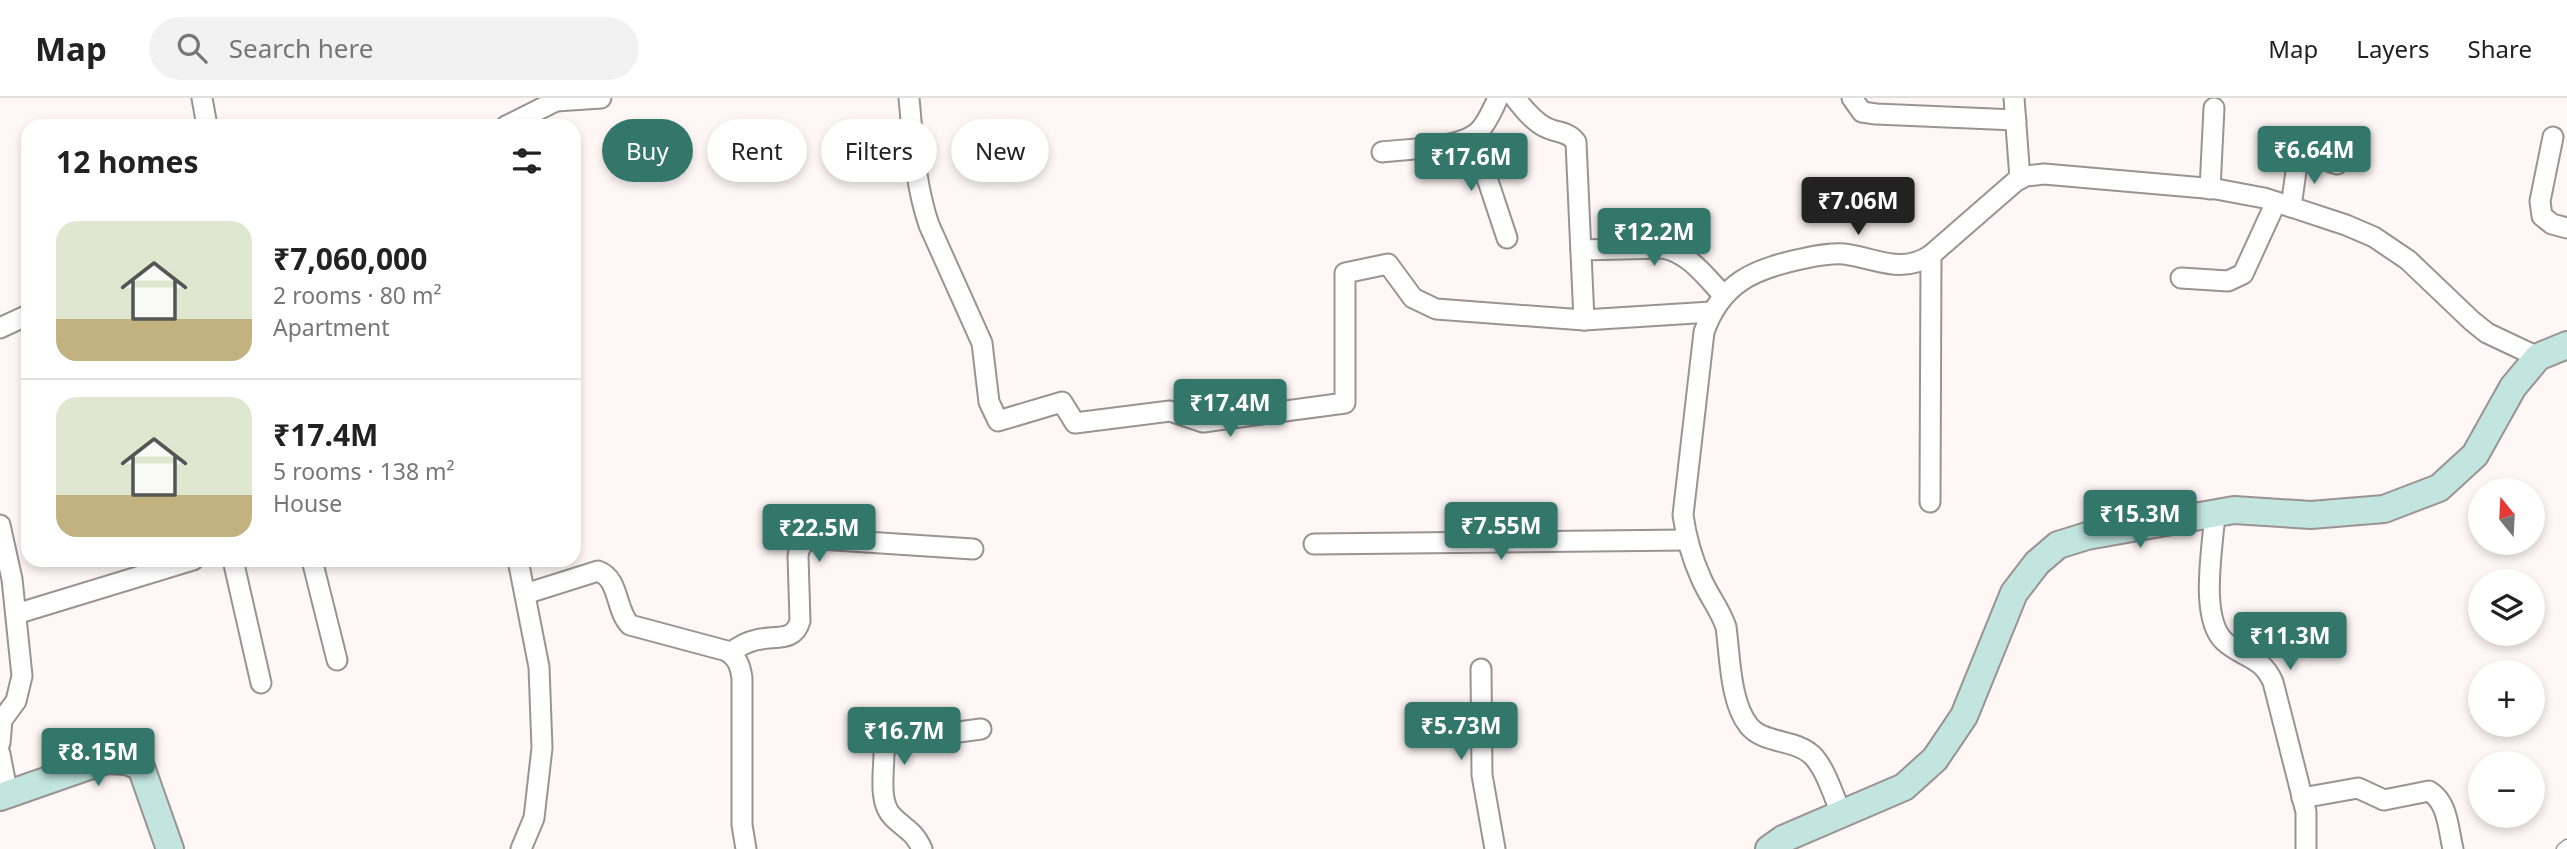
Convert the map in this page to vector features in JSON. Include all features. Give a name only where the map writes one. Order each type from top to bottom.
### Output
[{"type":"street","points":[[202,98],[206,119]]},
{"type":"street","points":[[519,119],[556,100],[601,98]]},
{"type":"street","points":[[909,98],[915,169],[922,205],[982,343],[989,402],[998,421],[1062,402],[1075,423],[1170,411],[1203,422],[1345,403],[1345,272],[1388,264],[1413,298],[1436,309],[1584,320],[1711,312]]},
{"type":"street","points":[[1382,152],[1452,144],[1473,135],[1478,132],[1499,98]]},
{"type":"street","points":[[1515,98],[1540,125],[1567,134],[1576,142],[1584,320]]},
{"type":"street","points":[[1852,98],[1862,112],[1876,114],[2016,120]]},
{"type":"street","points":[[2014,98],[2020,179]]},
{"type":"street","points":[[2210,189],[2214,108]]},
{"type":"street","points":[[1473,135],[1507,238]]},
{"type":"street","points":[[2553,138],[2540,201],[2542,216],[2552,224],[2567,228]]},
{"type":"street","points":[[2181,278],[2228,281],[2243,274],[2283,205],[2301,158],[2306,156],[2337,164]]},
{"type":"street","points":[[1841,813],[1822,769],[1812,755],[1754,731],[1747,723],[1737,703],[1726,627],[1701,578],[1687,540],[1683,515],[1704,332],[1711,312],[1742,279],[1762,270],[1827,254],[1907,265],[1919,263],[2020,179],[2044,174],[2210,189],[2283,205],[2374,237],[2408,260],[2480,327],[2538,357]]},
{"type":"street","points":[[1581,250],[1676,250],[1724,296]]},
{"type":"street","points":[[1930,502],[1931,255]]},
{"type":"street","points":[[0,328],[21,318]]},
{"type":"street","points":[[1769,849],[1783,839],[1904,787],[1935,759],[1964,716],[2014,593],[2037,563],[2058,545],[2087,536],[2234,510],[2311,514],[2384,509],[2439,488],[2475,455],[2513,387],[2538,357],[2567,345]]},
{"type":"street","points":[[2215,513],[2211,615],[2218,635],[2225,643],[2254,658],[2267,670],[2273,682],[2306,812],[2305,849]]},
{"type":"street","points":[[0,525],[12,579],[22,676],[16,701],[2,720],[0,743]]},
{"type":"street","points":[[730,653],[741,645],[758,639],[788,637],[798,628],[798,556],[799,547],[804,542],[820,539],[973,549]]},
{"type":"street","points":[[1314,544],[1687,540]]},
{"type":"street","points":[[16,614],[170,567]]},
{"type":"street","points":[[235,567],[261,683]]},
{"type":"street","points":[[314,567],[337,660]]},
{"type":"street","points":[[519,567],[539,667],[542,748],[534,818],[521,849]]},
{"type":"street","points":[[525,594],[598,571],[611,582],[630,625],[730,653],[739,664],[742,678],[742,825],[747,849]]},
{"type":"street","points":[[1481,669],[1482,775],[1495,849]]},
{"type":"street","points":[[922,849],[910,828],[894,818],[884,800],[886,746],[899,740],[981,729]]},
{"type":"street","points":[[0,754],[4,797],[106,760],[128,761],[141,766],[170,849]]},
{"type":"street","points":[[2302,798],[2349,788],[2365,790],[2384,800],[2429,791],[2438,797],[2445,810],[2453,849]]},
{"type":"lane","points":[[2562,849],[2567,845]]}]
